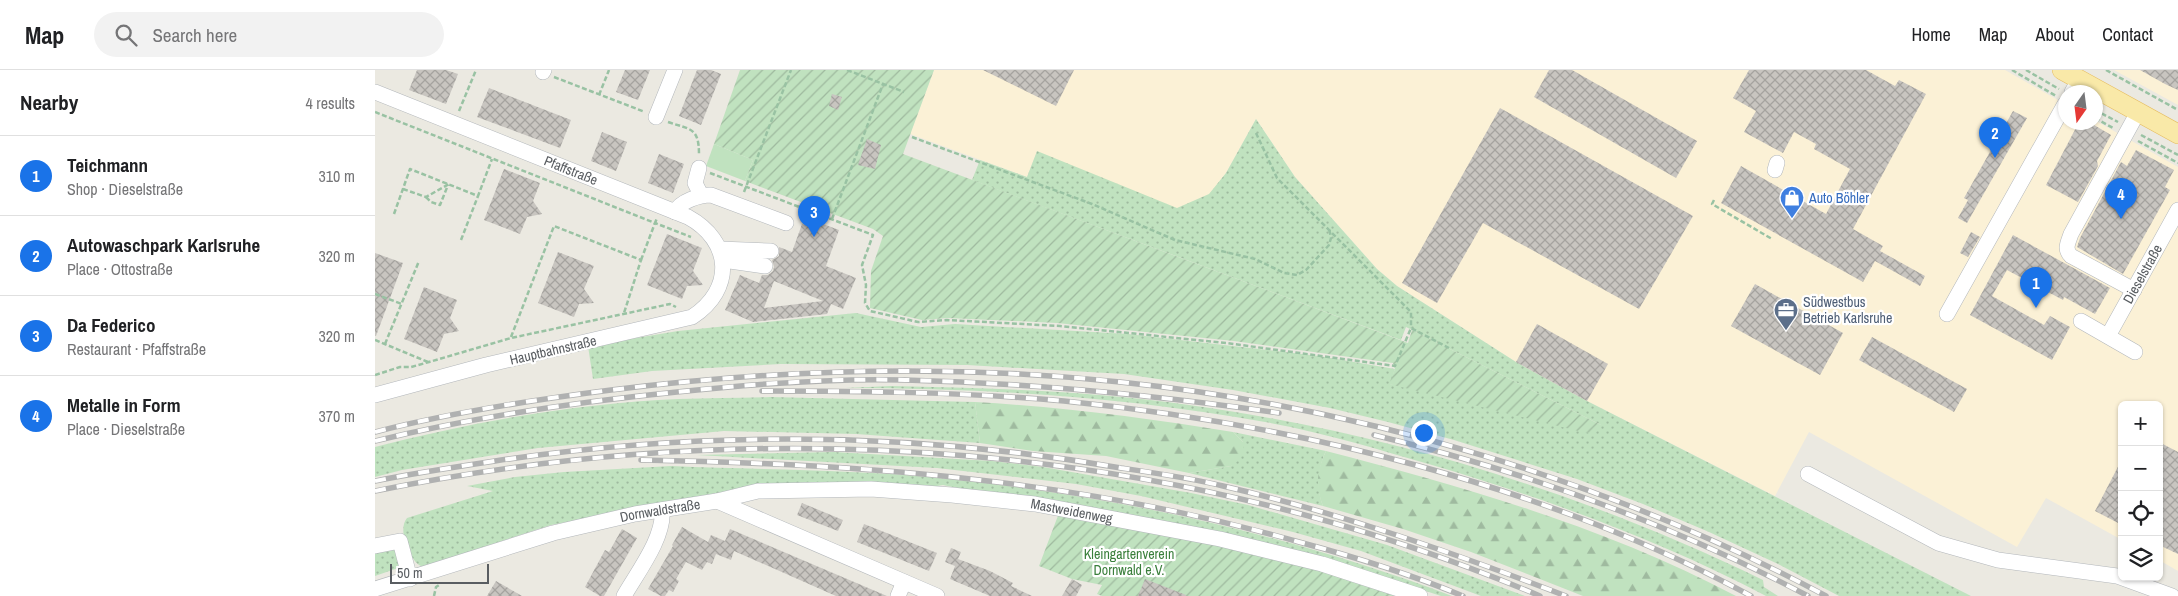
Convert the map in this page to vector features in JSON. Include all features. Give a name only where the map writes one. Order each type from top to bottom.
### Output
[{"type":"main road","points":[[2062,70],[2067,85]]},
{"type":"main road","points":[[2103,102],[2138,112],[2178,134]]},
{"type":"street","points":[[656,117],[675,70]]},
{"type":"street","name":"Pfaffstraße","points":[[375,92],[701,224],[712,234],[721,255]]},
{"type":"street","points":[[2134,290],[2071,256],[2067,252],[2067,246],[2071,234],[2138,112]]},
{"type":"street","points":[[1947,314],[2058,113]]},
{"type":"street","points":[[699,168],[695,183],[701,195]]},
{"type":"street","points":[[675,212],[677,207],[701,195],[711,195],[786,223]]},
{"type":"street","name":"Dieselstraße","points":[[2108,336],[2178,210]]},
{"type":"street","points":[[721,255],[771,250]]},
{"type":"street","points":[[721,255],[765,266]]},
{"type":"street","name":"Hauptbahnstraße","points":[[375,395],[486,365],[678,322],[692,317],[703,310],[713,299],[719,287],[722,278],[721,255]]},
{"type":"street","points":[[2081,322],[2135,352]]},
{"type":"street","points":[[1809,474],[1938,544],[1998,560],[2117,576],[2172,596]]},
{"type":"street","name":"Mastweidenweg","points":[[717,501],[757,491],[871,489],[952,494],[1035,504],[1220,539],[1291,555],[1420,596]]},
{"type":"street","name":"Dornwaldstraße","points":[[375,589],[553,533],[635,514],[717,501],[901,589],[937,596]]},
{"type":"street","points":[[624,596],[659,532],[663,520],[662,510]]},
{"type":"street","points":[[375,546],[400,541],[410,579]]},
{"type":"path","points":[[453,124],[476,70]]},
{"type":"path","points":[[599,95],[609,70]]},
{"type":"path","points":[[746,186],[791,70]]},
{"type":"path","points":[[847,70],[905,92]]},
{"type":"path","points":[[2012,70],[2058,89]]},
{"type":"path","points":[[2026,70],[2058,89]]},
{"type":"path","points":[[2107,70],[2178,110]]},
{"type":"path","points":[[543,71],[693,131],[699,138],[699,168],[873,235],[862,265],[866,285],[865,303],[871,311],[918,322],[947,320],[1060,326],[1293,351],[1395,366],[1399,363],[1411,328],[1411,312],[1277,178],[1256,133]]},
{"type":"path","points":[[832,219],[883,84]]},
{"type":"path","points":[[375,112],[697,240]]},
{"type":"path","points":[[912,137],[1093,204],[1175,240],[1255,260],[1284,273],[1297,275],[1307,270],[1329,245],[1331,238],[1329,228]]},
{"type":"path","points":[[461,240],[492,158]]},
{"type":"path","points":[[394,214],[410,169],[478,196]]},
{"type":"path","points":[[426,197],[449,184]]},
{"type":"path","points":[[403,188],[440,205],[449,184]]},
{"type":"path","points":[[1714,200],[1711,204],[1772,239]]},
{"type":"path","points":[[624,313],[655,223]]},
{"type":"path","points":[[511,338],[554,226],[641,260]]},
{"type":"path","points":[[385,344],[419,261]]},
{"type":"path","points":[[375,294],[402,304]]},
{"type":"path","points":[[375,375],[400,367],[411,367],[511,338],[670,304],[679,307]]},
{"type":"path","points":[[1411,328],[1449,348]]},
{"type":"path","points":[[375,340],[429,362]]},
{"type":"path","points":[[434,596],[436,586]]},
{"type":"shaded area","points":[[934,70],[2005,70],[2058,100],[2058,130],[2103,130],[2103,125],[2178,167],[2178,571],[2163,562],[2163,401],[2118,401],[2118,538],[2046,498],[2017,547],[1809,432],[1775,496],[1587,401],[1516,362],[1397,286],[1377,269],[1295,177],[1256,119],[1226,173],[1184,229],[1037,152],[1027,177],[910,134]]},
{"type":"shaded area","points":[[2114,70],[2178,70],[2178,105]]},
{"type":"green space","points":[[740,70],[934,70],[903,154],[1408,343],[1412,330],[1601,425],[1594,435],[1389,384],[1395,369],[1393,363],[1234,341],[1057,323],[948,318],[922,320],[870,308],[871,271],[883,236],[873,229],[745,181],[753,160],[714,144]]},
{"type":"green space","points":[[1256,119],[1295,177],[1377,269],[1397,286],[1516,362],[1587,401],[1971,596],[1839,596],[1778,564],[1709,532],[1577,479],[1454,440],[1388,422],[1330,408],[1233,390],[1124,374],[967,365],[781,364],[652,371],[593,379],[588,346],[678,331],[856,313],[921,327],[955,324],[1128,334],[1319,356],[1395,369],[1390,384],[1601,425],[1406,327],[1401,340],[972,180],[980,160],[1027,177],[1037,151],[1177,208],[1209,194],[1226,173]]},
{"type":"green space","points":[[714,144],[753,160],[745,181],[706,166]]},
{"type":"green space","points":[[891,386],[1078,393],[1152,400],[1264,417],[1411,449],[1555,493],[1625,519],[1695,548],[1763,580],[1764,587],[1778,596],[1766,596],[1644,539],[1518,492],[1349,441],[1307,431],[1213,413],[1109,400],[1003,392],[845,388]]},
{"type":"green space","points":[[770,397],[975,402],[980,443],[856,434],[724,431],[538,448],[402,470],[375,477],[375,447],[487,422],[564,409],[641,401]]},
{"type":"green space","points":[[975,402],[1104,414],[1233,432],[1243,442],[1244,450],[1240,459],[1231,466],[1189,473],[1106,456],[1033,451],[980,443]]},
{"type":"green space","points":[[1233,432],[1326,451],[1321,464],[1319,478],[1319,492],[1323,506],[1189,473],[1231,466],[1243,442]]},
{"type":"green space","points":[[1326,451],[1431,479],[1586,530],[1687,572],[1736,596],[1583,596],[1471,552],[1403,529],[1323,506],[1320,499],[1318,478]]},
{"type":"green space","points":[[834,452],[992,461],[1043,467],[1191,493],[1248,505],[1387,545],[1525,596],[1481,596],[1361,551],[1293,532],[1141,496],[1076,484],[937,468],[697,455]]},
{"type":"green space","points":[[671,466],[906,475],[1005,485],[1070,495],[1135,506],[1264,536],[1390,574],[1452,596],[1441,596],[1392,580],[943,485],[926,488],[753,486],[551,525],[423,567],[413,559],[406,545],[403,530],[407,518],[493,491],[467,486],[515,477],[564,472]]},
{"type":"green space","name":"Kleingartenverein Dornwald e.V.","points":[[1059,513],[1300,561],[1403,596],[1102,596],[1097,594],[1102,585],[1072,579],[1039,566]]},
{"type":"green space","points":[[389,547],[397,550],[401,563],[398,568],[375,576],[375,549]]},
{"type":"building","points":[[417,70],[446,70],[458,74],[446,104],[409,90]]},
{"type":"building","points":[[625,70],[650,70],[638,100],[616,92]]},
{"type":"building","points":[[697,70],[711,70],[721,74],[701,125],[679,116]]},
{"type":"building","points":[[983,70],[1074,70],[1056,106]]},
{"type":"building","points":[[1549,70],[1572,70],[1697,141],[1676,178],[1534,97]]},
{"type":"building","points":[[1749,70],[1866,70],[1895,86],[1899,80],[1926,94],[1853,229],[1883,246],[1880,251],[1925,276],[1920,286],[1875,261],[1863,282],[1721,203],[1741,166],[1826,214],[1850,169],[1814,149],[1816,144],[1794,132],[1783,153],[1744,132],[1756,111],[1733,98]]},
{"type":"building","points":[[2140,70],[2178,70],[2178,90],[2165,84]]},
{"type":"building","points":[[489,88],[571,120],[560,148],[477,117]]},
{"type":"building","points":[[832,94],[842,97],[838,110],[829,106]]},
{"type":"building","points":[[1500,108],[1693,216],[1639,309],[1483,223],[1437,303],[1402,283]]},
{"type":"building","points":[[2013,111],[2027,118],[1967,223],[1958,218],[1968,200],[1964,198]]},
{"type":"building","points":[[2075,130],[2103,130],[2111,135],[2097,161],[2098,166],[2078,202],[2046,185]]},
{"type":"building","points":[[602,132],[627,142],[616,171],[591,161]]},
{"type":"building","points":[[867,139],[881,145],[875,169],[858,165]]},
{"type":"building","points":[[2136,150],[2174,170],[2165,187],[2170,190],[2123,274],[2077,247],[2121,162],[2127,166]]},
{"type":"building","points":[[659,154],[684,164],[673,193],[648,183]]},
{"type":"building","points":[[504,169],[540,183],[533,201],[542,214],[527,217],[520,234],[484,220]]},
{"type":"building","points":[[815,221],[839,230],[826,266],[856,278],[843,309],[831,304],[827,314],[753,322],[725,310],[740,275],[759,283],[762,275],[768,275],[773,271],[772,260],[779,256],[779,247],[792,252],[802,224],[813,227]],"holes":[[[774,281],[823,301],[764,308]]]},
{"type":"building","points":[[1971,232],[1980,237],[1968,257],[1960,253]]},
{"type":"building","points":[[667,234],[702,248],[693,271],[703,285],[687,286],[682,299],[647,285]]},
{"type":"building","points":[[2013,235],[2110,288],[2095,314],[2064,297],[2063,300],[2007,270],[1992,296],[2044,325],[2050,316],[2070,327],[2052,360],[1970,315]]},
{"type":"building","points":[[558,252],[594,266],[584,289],[594,303],[579,304],[574,317],[538,303]]},
{"type":"building","points":[[375,253],[403,263],[376,336],[375,336]]},
{"type":"building","points":[[1755,284],[1843,333],[1820,375],[1731,326]]},
{"type":"building","points":[[424,287],[457,300],[450,318],[459,331],[444,334],[437,352],[404,339]]},
{"type":"building","points":[[1537,324],[1608,364],[1587,401],[1516,362]]},
{"type":"building","points":[[1872,337],[1967,389],[1954,412],[1859,360]]},
{"type":"building","points":[[2163,444],[2178,452],[2178,554],[2163,547]]},
{"type":"building","points":[[2118,467],[2118,523],[2095,511]]},
{"type":"building","points":[[802,503],[843,520],[838,531],[797,515]]},
{"type":"building","points":[[864,524],[937,553],[929,571],[857,542]]},
{"type":"building","points":[[682,527],[708,542],[711,535],[725,541],[730,529],[887,596],[836,596],[734,551],[731,560],[716,554],[712,564],[707,562],[702,570],[686,562],[676,579],[679,581],[673,592],[669,590],[665,596],[661,596],[648,589]]},
{"type":"building","points":[[622,529],[637,538],[604,596],[600,596],[585,587],[605,550],[609,552]]},
{"type":"building","points":[[951,548],[961,552],[958,559],[990,571],[1013,583],[1011,586],[1032,596],[990,596],[950,579],[955,566],[945,562]]},
{"type":"building","points":[[1072,579],[1082,585],[1076,596],[1062,596]]},
{"type":"building","points":[[1145,579],[1186,595],[1186,596],[1138,596]]},
{"type":"building","points":[[496,581],[522,596],[487,596]]},
{"type":"railway","points":[[375,432],[434,418],[522,402],[611,390],[738,377],[801,373],[929,371],[1056,376],[1120,382],[1211,394],[1302,410],[1393,431],[1483,456],[1573,485],[1660,518],[1744,555],[1826,596]]},
{"type":"railway","points":[[375,441],[412,432],[525,411],[639,396],[734,386],[848,380],[905,380],[1046,387],[1139,395],[1279,413]]},
{"type":"railway","points":[[762,391],[913,393],[1064,401],[1151,411],[1329,444],[1417,466],[1504,492],[1590,522],[1672,557],[1751,596]]},
{"type":"railway","points":[[1374,435],[1486,465],[1596,502],[1704,546],[1808,596]]},
{"type":"railway","points":[[375,481],[495,461],[651,444],[808,439],[965,447],[1043,456],[1211,483],[1353,521],[1482,564],[1566,596]]},
{"type":"railway","points":[[375,491],[521,466],[669,452],[818,449],[966,456],[1113,474],[1258,503],[1401,544],[1540,596]]},
{"type":"railway","points":[[641,460],[725,462],[891,471],[1055,490],[1217,521],[1299,542],[1382,566],[1463,596]]},
{"type":"place","name":"Autowaschpark Karlsruhe","points":[[1995,158]]},
{"type":"place","name":"Auto Böhler","points":[[1792,219]]},
{"type":"place","name":"Metalle in Form","points":[[2121,219]]},
{"type":"place","name":"Da Federico","points":[[814,237]]},
{"type":"place","name":"Teichmann","points":[[2036,308]]},
{"type":"place","name":"Südwestbus Betrieb Karlsruhe","points":[[1786,331]]}]
